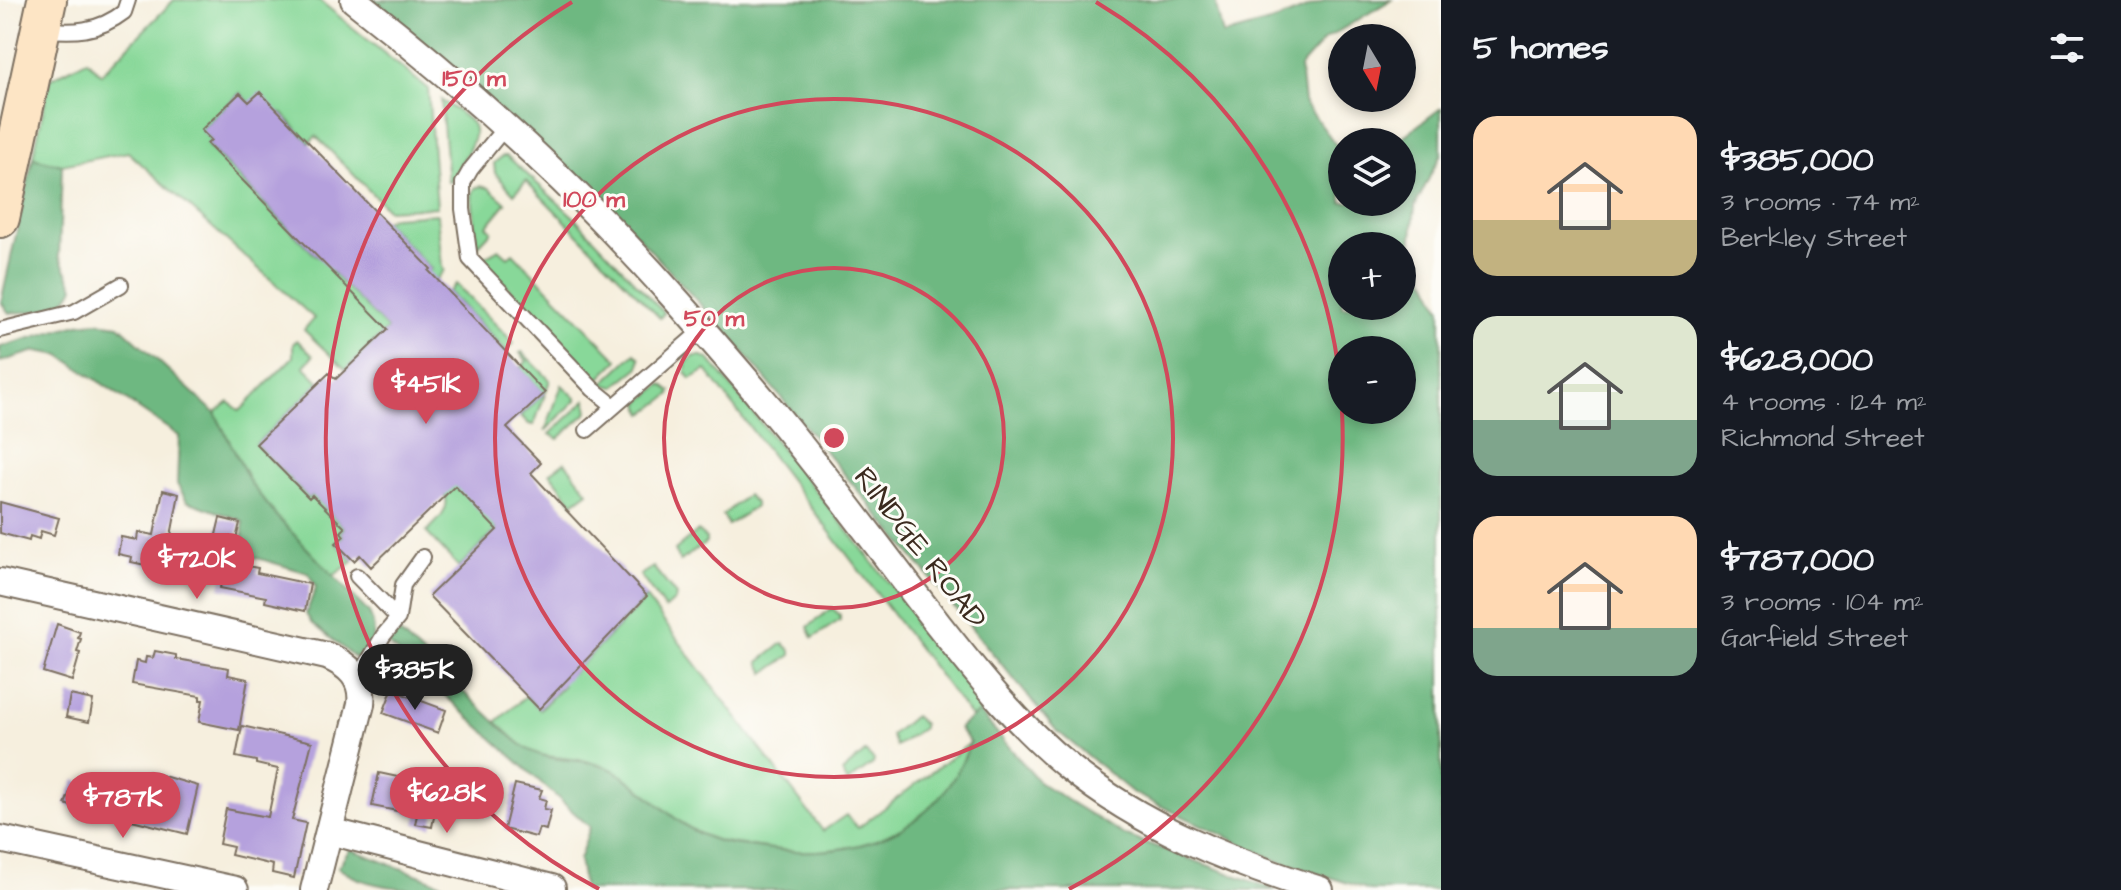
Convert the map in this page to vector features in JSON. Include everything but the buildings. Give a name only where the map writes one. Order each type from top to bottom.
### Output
[{"type":"street","name":"RINDGE ROAD","points":[[354,0],[505,127],[619,237],[771,410],[969,664],[1048,750],[1095,787],[1154,823],[1269,874],[1320,890]]},
{"type":"street","points":[[0,218],[42,8]]},
{"type":"street","points":[[0,582],[327,656],[346,665],[358,679],[362,692],[361,704],[314,890]]},
{"type":"street","points":[[329,831],[552,888]]},
{"type":"street","points":[[0,839],[235,890]]},
{"type":"lane","points":[[42,8],[76,32],[94,28],[124,12],[128,0]]},
{"type":"lane","points":[[505,127],[463,183],[470,259],[593,389],[614,406]]},
{"type":"lane","points":[[0,330],[74,312],[121,285]]},
{"type":"lane","points":[[587,430],[702,330]]},
{"type":"lane","points":[[358,679],[383,636],[398,618],[403,585],[423,557]]},
{"type":"lane","points":[[357,576],[398,618]]},
{"type":"green space","points":[[174,0],[319,0],[428,89],[437,207],[388,210],[316,136],[309,143],[283,114],[249,102],[240,93],[202,129],[211,140],[207,145],[316,256],[337,267],[332,272],[388,329],[346,370],[304,330],[314,318],[128,152],[62,165],[33,158],[50,79],[87,60],[101,74]]},
{"type":"green space","points":[[372,0],[1217,0],[1223,35],[1277,20],[1326,0],[1391,0],[1351,24],[1328,24],[1328,38],[1300,67],[1304,102],[1328,134],[1328,216],[1414,216],[1413,232],[1328,232],[1328,320],[1416,320],[1416,258],[1441,309],[1441,890],[1370,890],[1278,861],[1133,793],[1056,730],[740,348],[611,207]]},
{"type":"green space","points":[[441,100],[466,117],[474,130],[471,145],[451,182],[448,182]]},
{"type":"green space","points":[[1441,108],[1441,154],[1416,204],[1415,128]]},
{"type":"green space","points":[[507,156],[575,218],[664,313],[660,318],[526,181],[514,194],[495,173],[494,163]]},
{"type":"green space","points":[[33,158],[62,165],[59,256],[74,287],[55,306],[9,313],[1,302]]},
{"type":"green space","points":[[475,188],[489,188],[506,203],[487,226],[492,231],[477,247],[472,195]]},
{"type":"green space","points":[[437,214],[444,270],[425,294],[415,284],[431,269],[384,221],[393,217]]},
{"type":"green space","points":[[499,249],[508,257],[513,253],[618,360],[598,380],[481,259]]},
{"type":"green space","points":[[456,284],[514,343],[506,351],[449,292]]},
{"type":"green space","points":[[97,322],[119,325],[215,413],[251,484],[278,518],[369,613],[373,637],[361,658],[355,658],[311,622],[306,614],[316,587],[308,573],[250,556],[243,547],[243,521],[187,501],[177,484],[179,436],[60,355],[36,351],[0,362],[0,347],[78,324]]},
{"type":"green space","points":[[297,340],[313,356],[304,366],[320,382],[256,444],[309,498],[313,495],[345,528],[341,532],[344,536],[336,543],[354,561],[333,576],[278,518],[251,484],[215,413],[229,402],[240,411],[293,357],[293,344]]},
{"type":"green space","points":[[522,352],[550,380],[534,425],[521,416],[544,393],[520,368],[527,361]]},
{"type":"green space","points":[[635,353],[640,358],[639,367],[614,387],[602,384]]},
{"type":"green space","points":[[695,356],[710,360],[986,707],[972,718],[706,370],[691,379],[686,372],[686,363]]},
{"type":"green space","points":[[662,384],[671,391],[670,395],[644,414],[639,403]]},
{"type":"green space","points":[[562,385],[577,399],[545,431]]},
{"type":"green space","points":[[586,400],[588,412],[558,439],[550,434]]},
{"type":"green space","points":[[438,451],[497,530],[459,567],[426,532],[440,517],[446,503],[446,498],[420,469]]},
{"type":"green space","points":[[565,462],[588,492],[573,503],[550,473]]},
{"type":"green space","points":[[747,495],[755,507],[728,525],[723,515]]},
{"type":"green space","points":[[698,531],[706,543],[680,561],[675,550]]},
{"type":"green space","points":[[653,567],[676,595],[665,609],[640,575]]},
{"type":"green space","points":[[646,598],[823,831],[846,815],[858,828],[970,743],[955,775],[936,801],[913,822],[886,836],[857,846],[792,851],[721,841],[702,834],[676,819],[628,782],[599,766],[535,753],[496,722],[526,696],[540,709],[563,686],[557,679],[572,674]]},
{"type":"green space","points":[[832,608],[840,615],[840,620],[813,638],[808,627]]},
{"type":"green space","points":[[398,632],[529,750],[611,769],[686,826],[720,842],[791,851],[824,850],[856,846],[886,836],[912,822],[936,801],[955,775],[970,743],[959,728],[979,712],[1040,783],[1124,835],[1276,890],[584,890],[579,860],[590,827],[387,643]]},
{"type":"green space","points":[[783,643],[791,655],[765,673],[759,662]]},
{"type":"green space","points":[[914,716],[923,728],[896,746],[891,735]]},
{"type":"green space","points":[[865,752],[874,760],[873,764],[847,782],[842,772]]},
{"type":"green space","points":[[350,849],[458,890],[394,887],[362,880],[338,867]]}]
